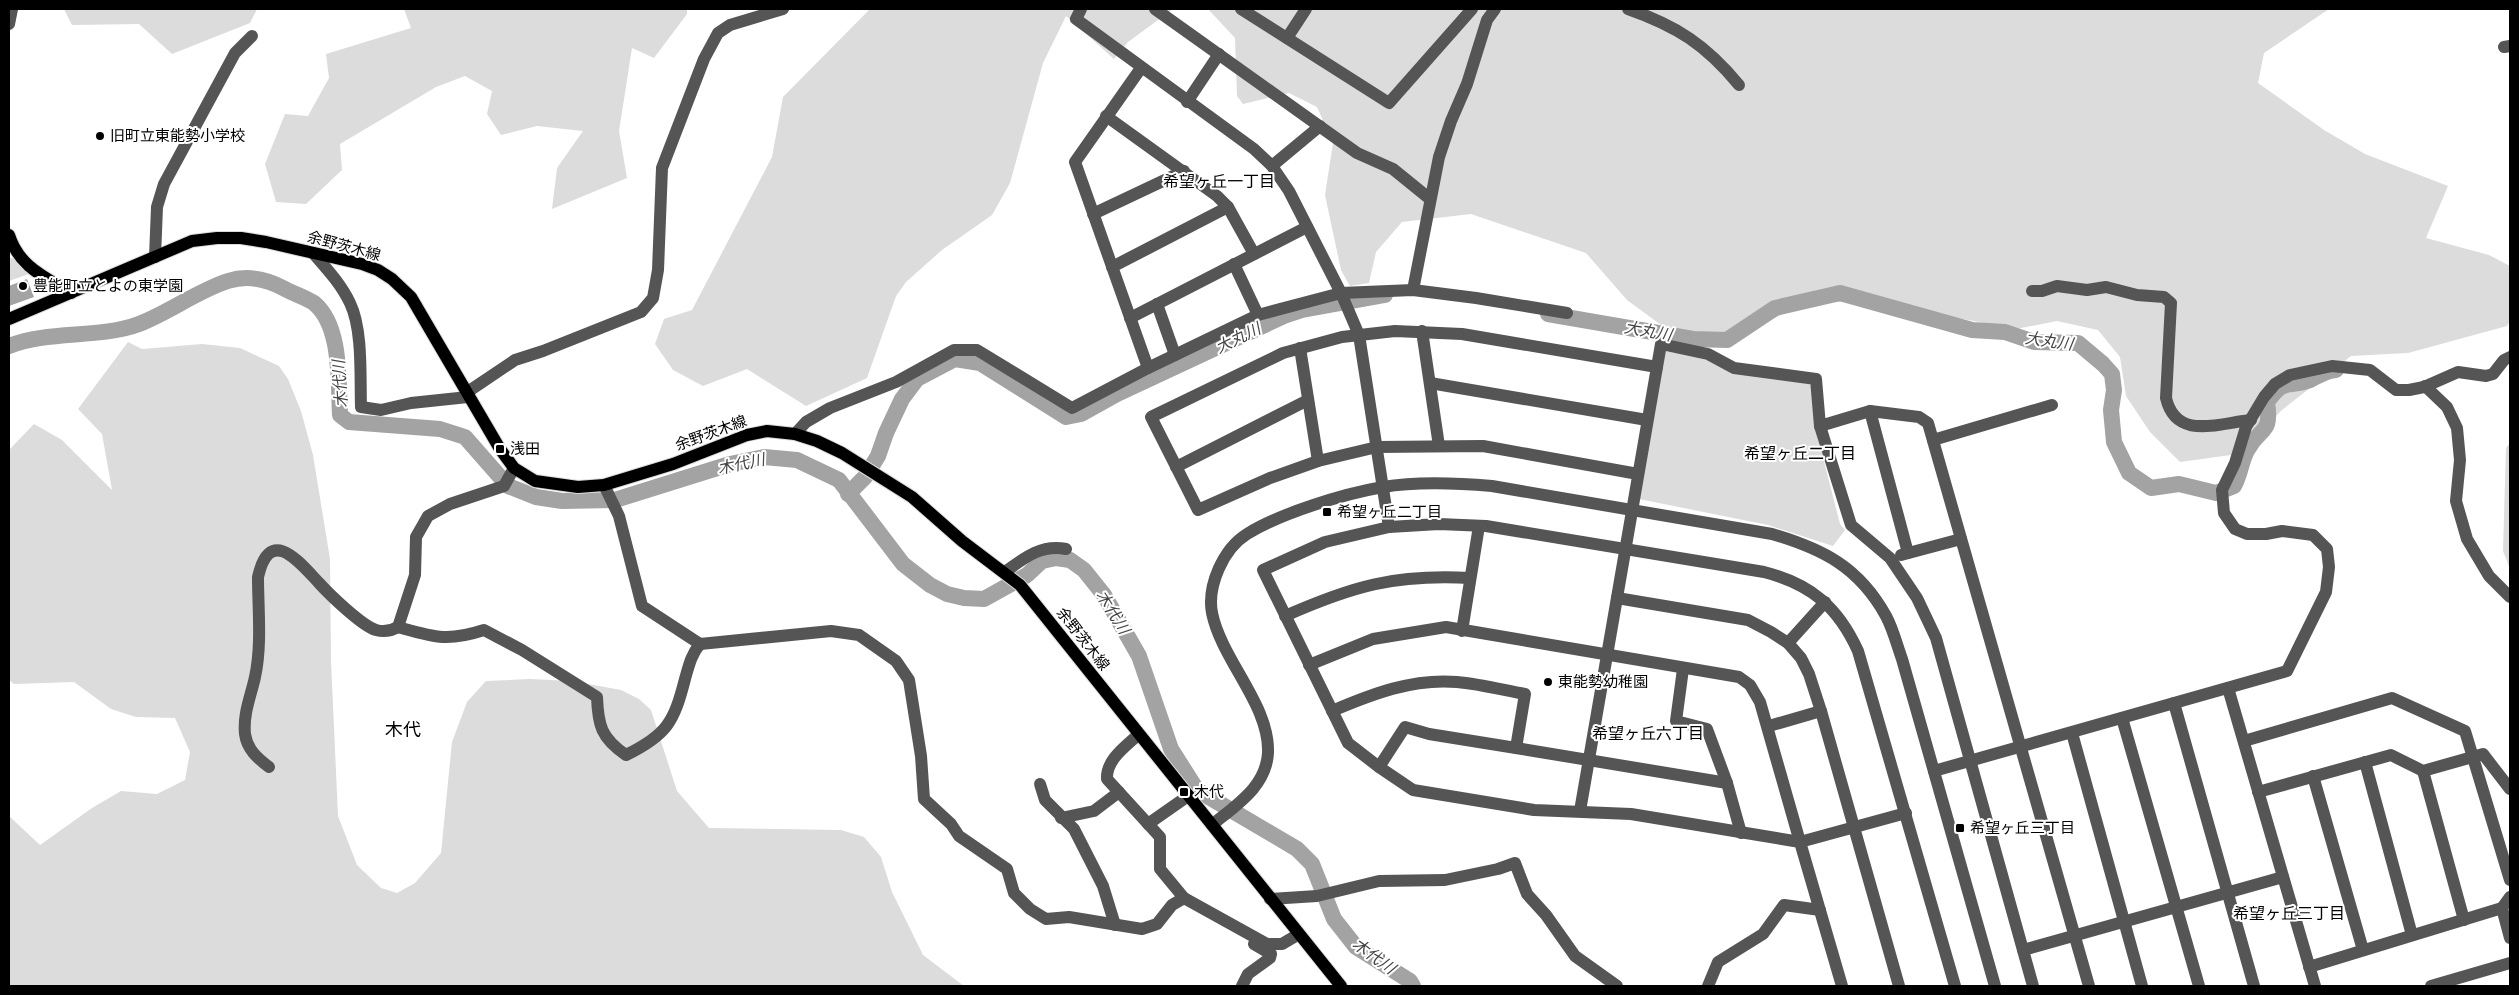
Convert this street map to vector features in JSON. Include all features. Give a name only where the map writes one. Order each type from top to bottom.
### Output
[{"type":"main road","points":[[9,236],[14,251],[24,263],[71,294]]},
{"type":"main road","name":"余野茨木線","points":[[9,319],[192,241],[240,238],[266,242],[378,270],[392,279],[411,297],[467,395],[514,468],[535,481],[578,487],[604,485],[673,464],[747,435],[767,432],[795,434],[817,440],[870,470],[912,497],[962,542],[1020,585],[1138,735],[1188,796],[1214,823],[1270,899],[1341,986]]},
{"type":"street","points":[[9,24],[12,9]]},
{"type":"street","points":[[313,253],[338,283],[353,312],[358,339],[361,407],[381,410],[412,403],[467,395],[515,360],[543,351],[641,312],[653,298],[658,270],[662,168],[704,59],[718,33],[730,25],[783,9]]},
{"type":"street","points":[[1156,9],[1357,153],[1393,169],[1430,199]]},
{"type":"street","points":[[1241,9],[1389,103],[1472,9]]},
{"type":"street","points":[[1287,38],[1306,9]]},
{"type":"street","points":[[1413,290],[1439,157],[1451,121],[1467,84],[1487,20],[1495,9]]},
{"type":"street","points":[[1628,9],[1669,25],[1685,35],[1718,59],[1739,85]]},
{"type":"street","points":[[1078,14],[1141,68],[1254,149],[1272,166],[1289,191],[1359,335],[1389,527]]},
{"type":"street","points":[[155,257],[158,207],[164,184],[235,53],[252,36]]},
{"type":"street","points":[[1187,102],[1219,54]]},
{"type":"street","points":[[1141,68],[1075,162],[1148,368]]},
{"type":"street","points":[[1106,116],[1184,171],[1228,207],[1254,254]]},
{"type":"street","points":[[1272,166],[1320,126]]},
{"type":"street","points":[[1093,214],[1184,171]]},
{"type":"street","points":[[1112,267],[1228,207]]},
{"type":"street","points":[[1130,318],[1307,227]]},
{"type":"street","points":[[1234,264],[1258,315]]},
{"type":"street","points":[[2032,291],[2042,291],[2057,286],[2087,290],[2106,287],[2137,294],[2159,294],[2170,303],[2166,398],[2168,410],[2184,424],[2196,426],[2251,420]]},
{"type":"street","points":[[795,434],[806,422],[830,408],[896,382],[954,350],[977,350],[1072,408],[1175,354],[1258,315],[1343,299],[1413,290],[1567,313]]},
{"type":"street","points":[[1157,304],[1175,354]]},
{"type":"street","points":[[1638,474],[1483,446],[1376,447],[1318,461],[1270,478],[1198,510],[1151,417],[1283,353],[1359,335],[1395,331],[1462,334],[1657,366]]},
{"type":"street","points":[[1422,331],[1439,446]]},
{"type":"street","points":[[1580,811],[1661,344],[1708,354],[1734,368],[1816,379],[1820,426],[1851,524],[1890,558],[1917,598],[1936,638],[2033,986]]},
{"type":"street","points":[[1300,348],[1318,461]]},
{"type":"street","points":[[1934,771],[2287,671],[2326,592],[2329,567],[2327,549],[2313,535],[2282,531],[2266,534],[2247,534],[2235,528],[2224,513],[2222,493],[2251,420],[2264,397],[2275,384],[2290,375],[2332,366],[2370,370],[2396,390],[2409,390],[2426,386],[2458,372],[2486,376],[2493,374],[2504,360],[2510,357]]},
{"type":"street","points":[[1430,383],[1647,420]]},
{"type":"street","points":[[2426,386],[2447,407],[2457,428],[2460,474],[2456,501],[2467,539],[2489,576],[2510,597]]},
{"type":"street","points":[[1176,468],[1308,400]]},
{"type":"street","points":[[1933,440],[2052,405]]},
{"type":"street","points":[[1820,426],[1870,411],[1919,416],[1928,423],[2089,986]]},
{"type":"street","points":[[1870,411],[1908,553]]},
{"type":"street","points":[[398,627],[415,575],[416,537],[428,516],[450,504],[504,486],[514,468]]},
{"type":"street","points":[[1214,823],[1255,790],[1268,755],[1267,740],[1258,713],[1217,631],[1212,611],[1212,593],[1218,569],[1232,548],[1246,534],[1294,512],[1338,498],[1383,487],[1461,484],[1484,486],[1772,534],[1801,542],[1827,554],[1853,572],[1866,586],[1886,617],[1902,659],[1995,986]]},
{"type":"street","points":[[604,485],[619,516],[642,606],[700,644],[831,631],[859,635],[896,662],[909,680],[921,756],[924,799],[952,824],[959,836],[1006,869],[1014,893],[1030,910],[1046,919],[1069,917],[1142,929],[1157,924],[1172,905],[1184,898]]},
{"type":"street","points":[[1906,813],[1800,842],[1631,814],[1534,810],[1414,790],[1379,767],[1348,743],[1263,570],[1325,542],[1389,527],[1439,524],[1479,526],[1764,572],[1788,578],[1825,602],[1848,630],[1858,651],[1906,813],[1955,986]]},
{"type":"street","points":[[1462,631],[1479,526]]},
{"type":"street","points":[[1890,558],[1961,539]]},
{"type":"street","points":[[1007,574],[1026,557],[1039,550],[1047,547],[1066,549]]},
{"type":"street","points":[[269,767],[255,756],[248,746],[245,734],[246,709],[255,677],[258,648],[258,576],[261,565],[267,556],[275,551],[284,551],[299,560],[343,606],[375,630],[390,631],[398,627],[443,639],[465,636],[484,630],[522,650],[597,696],[598,722],[611,745],[626,755],[647,745],[670,724],[681,697],[692,654],[700,644]]},
{"type":"street","points":[[1285,616],[1328,597],[1395,579],[1434,576],[1470,578]]},
{"type":"street","points":[[1617,598],[1748,620],[1788,643],[1800,658],[1809,674],[1822,711],[1853,828],[1899,986]]},
{"type":"street","points":[[1788,643],[1825,602]]},
{"type":"street","points":[[1309,665],[1373,639],[1446,628],[1739,677],[1755,692],[1769,726],[1800,842],[1842,986]]},
{"type":"street","points":[[1684,669],[1676,721],[1708,729],[1741,833]]},
{"type":"street","points":[[1332,711],[1394,688],[1430,681],[1458,682],[1525,694],[1516,748]]},
{"type":"street","points":[[2228,688],[2315,986]]},
{"type":"street","points":[[2244,741],[2392,698],[2464,731],[2510,880]]},
{"type":"street","points":[[2174,703],[2254,986]]},
{"type":"street","points":[[1769,726],[1822,711]]},
{"type":"street","points":[[2122,718],[2199,986]]},
{"type":"street","points":[[1379,767],[1405,727],[1429,734],[1727,784]]},
{"type":"street","points":[[2072,733],[2142,986]]},
{"type":"street","points":[[1138,735],[1110,763],[1106,770],[1107,779],[1160,837],[1160,869],[1184,898],[1267,944],[1282,944],[1299,934]]},
{"type":"street","points":[[2258,792],[2391,755],[2423,771],[2483,754],[2505,785],[2510,789]]},
{"type":"street","points":[[2365,762],[2412,935]]},
{"type":"street","points":[[2423,771],[2464,920]]},
{"type":"street","points":[[2313,776],[2363,950]]},
{"type":"street","points":[[1040,784],[1045,800],[1074,829],[1090,858],[1103,886],[1115,925]]},
{"type":"street","points":[[1061,818],[1094,810],[1119,792]]},
{"type":"street","points":[[1148,824],[1188,796]]},
{"type":"street","points":[[1270,899],[1326,894],[1379,881],[1445,880],[1498,870],[1515,863],[1527,894],[1546,915],[1574,956],[1617,986]]},
{"type":"street","points":[[2023,950],[2283,877]]},
{"type":"street","points":[[2310,967],[2502,908],[2510,897]]},
{"type":"street","points":[[1708,986],[1718,962],[1763,934],[1784,905],[1820,910]]},
{"type":"street","points":[[2502,908],[2510,938]]},
{"type":"street","points":[[1242,931],[1254,944],[1270,954],[1268,961],[1248,974],[1242,986]]},
{"type":"street","points":[[2431,986],[2510,963]]},
{"type":"shaded area","points":[[64,9],[257,9],[250,23],[172,54],[139,24],[72,25]]},
{"type":"shaded area","points":[[404,9],[687,9],[687,14],[654,58],[632,48],[619,131],[627,178],[552,209],[557,168],[583,131],[537,126],[501,135],[487,114],[492,91],[465,76],[436,87],[340,144],[342,170],[306,204],[276,202],[265,164],[285,114],[308,116],[329,78],[326,54],[411,28]]},
{"type":"shaded area","points":[[870,9],[1173,9],[1128,42],[1114,59],[1066,16],[1043,63],[1010,183],[992,215],[942,250],[906,282],[896,296],[867,378],[806,406],[747,369],[703,386],[673,370],[655,344],[664,319],[692,310],[772,157],[783,97]]},
{"type":"shaded area","points":[[1208,9],[2329,9],[2264,53],[2258,83],[2324,130],[2365,154],[2448,186],[2426,238],[2489,255],[2510,266],[2510,321],[2507,326],[2408,353],[2351,356],[2282,410],[2238,454],[2180,462],[2150,432],[2126,396],[2120,357],[2098,330],[2057,321],[2016,329],[1915,310],[1852,301],[1808,304],[1695,350],[1627,300],[1586,253],[1471,214],[1402,222],[1376,252],[1369,283],[1350,286],[1341,270],[1325,195],[1333,143],[1317,107],[1289,93],[1243,104],[1237,96],[1235,38]]},
{"type":"shaded area","points":[[9,258],[13,258],[29,274],[9,281]]},
{"type":"shaded area","points":[[27,279],[34,297],[9,306],[9,286]]},
{"type":"shaded area","points":[[128,342],[142,349],[202,344],[240,348],[279,366],[288,379],[301,411],[313,455],[330,559],[331,661],[338,816],[357,865],[381,888],[397,893],[415,883],[441,853],[452,742],[467,702],[486,681],[530,679],[572,681],[621,690],[639,699],[651,710],[677,791],[709,828],[841,830],[864,837],[881,857],[892,892],[923,955],[964,986],[9,986],[9,816],[40,845],[92,808],[121,791],[157,794],[185,780],[190,752],[175,718],[136,717],[111,709],[74,682],[14,684],[9,680],[9,450],[34,424],[62,440],[112,490],[102,434],[78,409]]},
{"type":"shaded area","points":[[1663,351],[1706,357],[1808,382],[1812,387],[1818,438],[1840,524],[1845,530],[1833,546],[1768,525],[1639,499]]},
{"type":"shaded area","points":[[2510,443],[2510,569],[2503,551],[2506,448]]},
{"type":"waterway","name":"木代川","points":[[9,346],[41,338],[124,329],[150,319],[205,290],[228,281],[242,278],[263,280],[314,303],[323,313],[330,326],[337,355],[340,415],[349,422],[440,429],[465,437],[508,486],[536,497],[562,501],[615,500],[730,464],[764,457],[797,460],[839,480],[903,564],[930,585],[947,594],[964,598],[984,599],[1027,575],[1042,561],[1056,558],[1070,560],[1084,570],[1104,595],[1139,656],[1171,749],[1197,790],[1297,849],[1312,864],[1334,919],[1356,947],[1410,981],[1413,986]]},
{"type":"waterway","name":"大丸川","points":[[1548,314],[1693,339],[1727,340],[1775,308],[1840,293],[1972,330],[2005,332],[2034,342],[2078,343],[2112,374],[2114,390],[2111,410],[2114,442],[2129,473],[2151,488],[2179,484],[2216,493],[2234,486],[2246,453],[2267,425],[2267,402],[2273,394],[2283,386],[2310,380],[2326,372],[2336,370]]},
{"type":"waterway","name":"大丸川","points":[[848,494],[865,477],[878,456],[886,433],[902,399],[917,379],[955,359],[980,363],[1066,417],[1081,414],[1117,394],[1284,316],[1302,310],[1385,295]]},
{"type":"place","name":"旧町立東能勢小学校","points":[[100,136]]},
{"type":"place","name":"豊能町立とよの東学園","points":[[23,286]]},
{"type":"place","name":"浅田","points":[[500,449]]},
{"type":"place","name":"希望ヶ丘二丁目","points":[[1327,512]]},
{"type":"place","name":"東能勢幼稚園","points":[[1548,682]]},
{"type":"place","name":"木代","points":[[1184,792]]},
{"type":"place","name":"希望ヶ丘三丁目","points":[[1960,828]]},
{"type":"district","name":"希望ヶ丘一丁目","points":[[1219,181]]},
{"type":"district","name":"希望ヶ丘二丁目","points":[[1800,453]]},
{"type":"district","name":"木代","points":[[403,729]]},
{"type":"district","name":"希望ヶ丘六丁目","points":[[1648,733]]},
{"type":"district","name":"希望ヶ丘三丁目","points":[[2289,913]]}]
